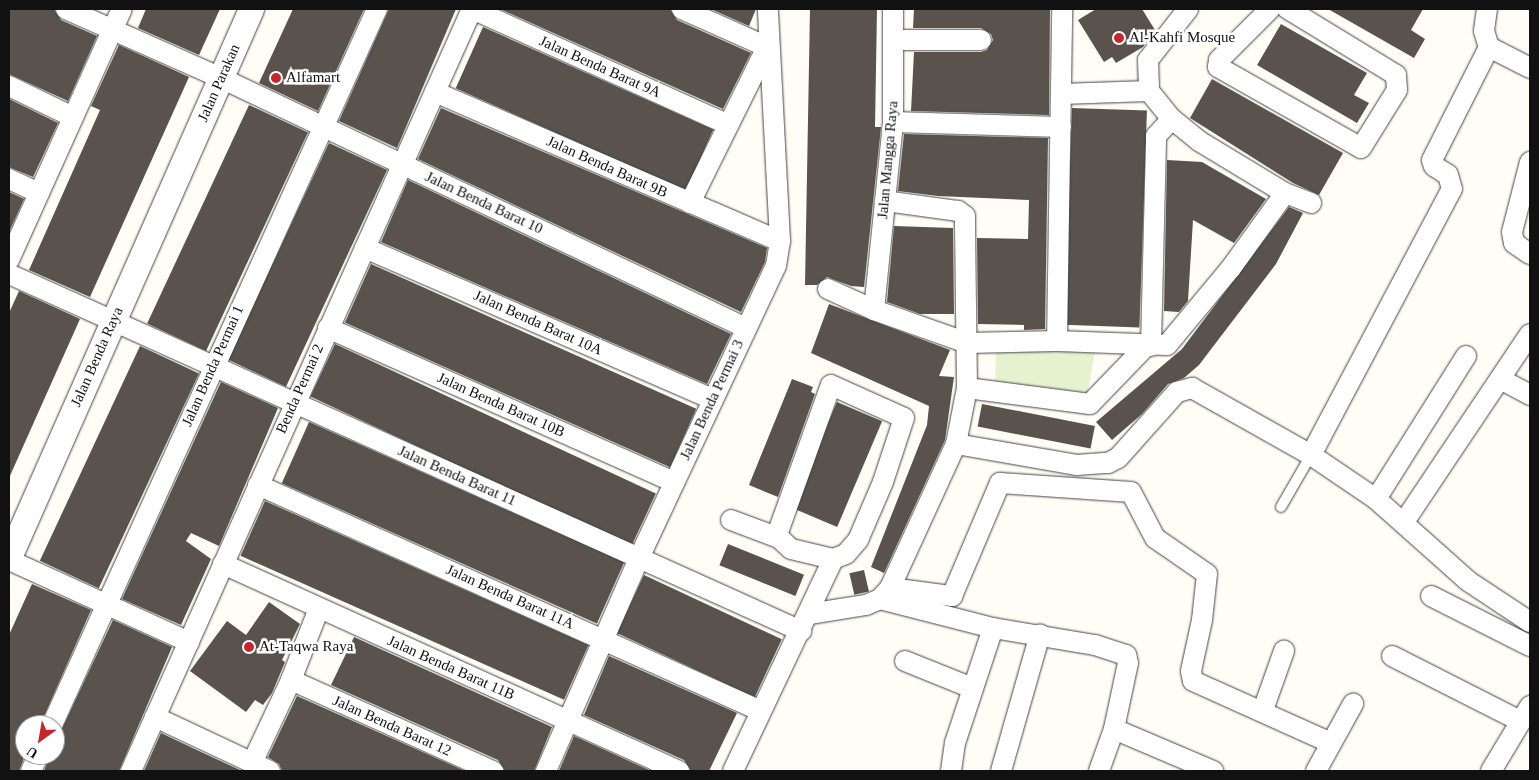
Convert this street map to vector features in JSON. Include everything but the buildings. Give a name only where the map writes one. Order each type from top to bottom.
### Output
[{"type":"street","name":"Jalan Benda Barat 10","points":[[66,9],[221,78],[746,328]]},
{"type":"street","points":[[9,260],[122,9]]},
{"type":"street","name":"Jalan Parakan","points":[[186,158],[252,9]]},
{"type":"street","name":"Jalan Benda Permai 1","points":[[56,715],[213,366],[377,9]]},
{"type":"street","name":"Benda Permai 2","points":[[131,771],[294,402],[472,9]]},
{"type":"street","name":"Jalan Benda Barat 9A","points":[[472,9],[727,124]]},
{"type":"street","points":[[682,9],[767,47],[727,124],[690,203]]},
{"type":"street","name":"Jalan Benda Permai 3","points":[[546,771],[639,558],[712,399],[746,328],[770,284],[780,241],[767,47],[768,9]]},
{"type":"street","name":"Jalan Mangga Raya","points":[[874,310],[893,122],[896,40],[893,9]]},
{"type":"street","points":[[1057,341],[1062,9]]},
{"type":"street","points":[[1188,9],[1148,60],[1149,91],[1172,119],[1199,141],[1285,193],[1311,203]]},
{"type":"street","points":[[1270,9],[1219,60],[1218,67],[1361,148],[1398,90],[1396,75],[1288,9]]},
{"type":"street","points":[[1311,455],[1452,189],[1448,175],[1434,166],[1432,160],[1489,47],[1484,31],[1487,9]]},
{"type":"street","points":[[896,40],[981,40]]},
{"type":"street","points":[[1489,47],[1530,68]]},
{"type":"street","points":[[9,86],[73,117]]},
{"type":"street","points":[[1061,94],[1149,91]]},
{"type":"street","name":"Jalan Benda Barat 9B","points":[[435,92],[780,241]]},
{"type":"street","points":[[968,388],[1090,404],[1148,346],[1156,136],[1172,119]]},
{"type":"street","points":[[893,122],[1061,128]]},
{"type":"street","name":"Jalan Benda Raya","points":[[9,559],[186,158]]},
{"type":"street","points":[[1530,162],[1512,232],[1514,243],[1530,254]]},
{"type":"street","points":[[9,179],[39,193]]},
{"type":"street","points":[[828,290],[874,310],[967,343],[1057,341],[1148,346],[1171,343],[1231,268],[1285,193]]},
{"type":"street","points":[[885,201],[958,211],[965,216],[968,388],[956,444],[885,594]]},
{"type":"street","name":"Jalan Benda Barat 10A","points":[[365,248],[712,399]]},
{"type":"street","name":"Jalan Benda Barat 11","points":[[9,274],[639,558],[805,622]]},
{"type":"street","name":"Jalan Benda Barat 10B","points":[[328,328],[674,482]]},
{"type":"street","points":[[1404,522],[1502,380],[1530,334]]},
{"type":"street","points":[[1376,499],[1466,356]]},
{"type":"street","points":[[1502,380],[1530,395]]},
{"type":"street","points":[[731,520],[779,538],[791,549],[833,559],[846,554],[858,540],[883,482],[904,418],[833,386],[828,387],[779,524],[779,538]]},
{"type":"street","points":[[956,444],[1076,465],[1108,463],[1118,458],[1177,392],[1187,388],[1196,390],[1311,455],[1376,499],[1468,581],[1530,622]]},
{"type":"street","points":[[805,622],[849,609],[885,594],[952,596],[1000,483],[1131,492],[1155,538],[1207,574],[1202,620],[1190,671],[1194,680],[1263,710],[1330,743]]},
{"type":"street","name":"Jalan Benda Barat 11A","points":[[258,485],[604,638],[761,711]]},
{"type":"street","points":[[9,559],[105,606],[189,642]]},
{"type":"street","points":[[733,771],[805,622],[833,559]]},
{"type":"street","name":"Jalan Benda Barat 11B","points":[[223,564],[679,771]]},
{"type":"street","points":[[885,594],[992,628],[1040,634],[1094,645],[1126,655],[1128,663],[1114,729],[1099,771]]},
{"type":"street","points":[[1431,596],[1530,646]]},
{"type":"street","points":[[252,763],[291,680],[320,608]]},
{"type":"street","points":[[951,771],[955,743],[992,628]]},
{"type":"street","points":[[1000,771],[1040,634]]},
{"type":"street","points":[[1263,710],[1284,651]]},
{"type":"street","points":[[1392,656],[1525,714],[1490,771]]},
{"type":"street","points":[[905,661],[972,688]]},
{"type":"street","name":"Jalan Benda Barat 12","points":[[291,680],[493,771]]},
{"type":"street","points":[[1316,771],[1353,704]]},
{"type":"street","points":[[155,717],[270,771]]},
{"type":"street","points":[[1114,729],[1213,771]]},
{"type":"lane","points":[[1281,507],[1311,455]]},
{"type":"green space","points":[[996,349],[1095,351],[1087,397],[995,384]]},
{"type":"place","name":"Al-Kahfi Mosque","points":[[1119,38]]},
{"type":"place","name":"Alfamart","points":[[276,78]]},
{"type":"place","name":"At-Taqwa Raya","points":[[249,647]]}]
